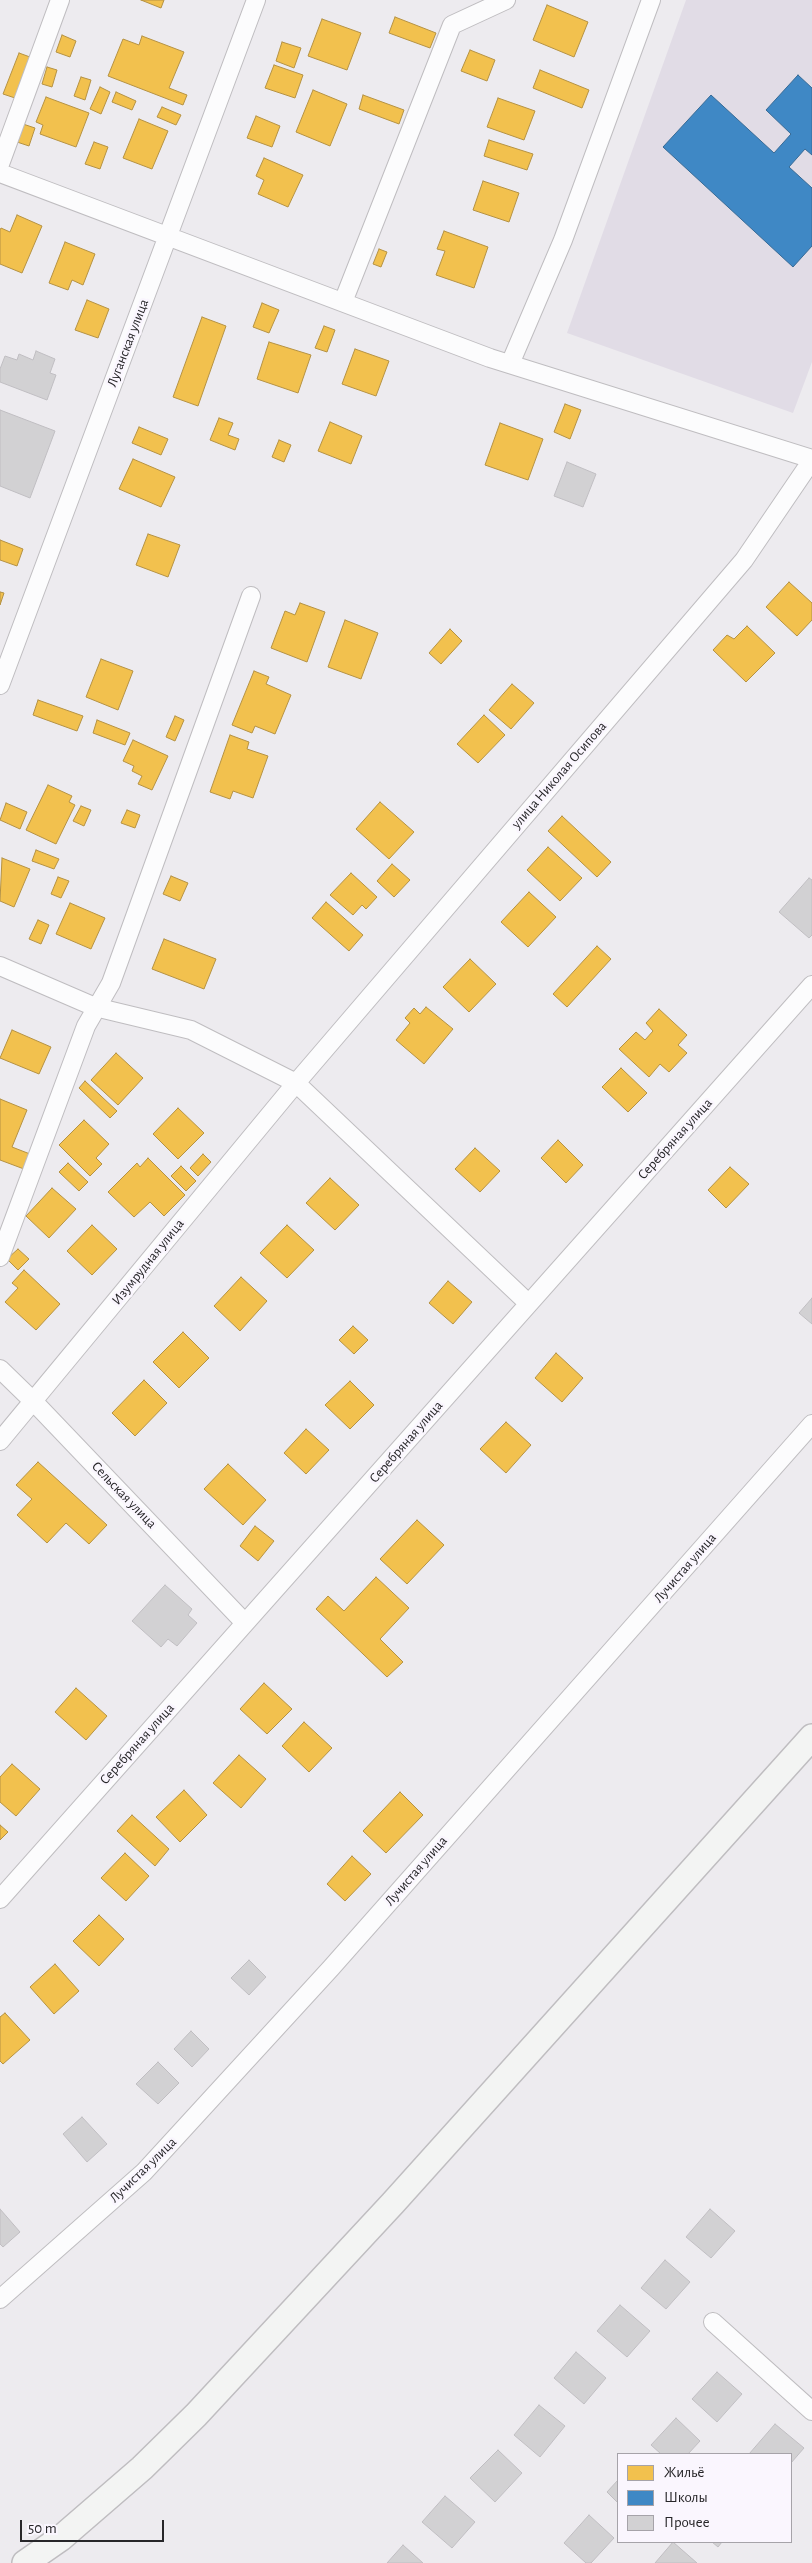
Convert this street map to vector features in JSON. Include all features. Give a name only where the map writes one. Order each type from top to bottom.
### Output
[{"type":"main road","points":[[26,2563],[61,2538],[142,2468],[196,2414],[393,2203],[812,1737]]},
{"type":"street","points":[[0,164],[60,0]]},
{"type":"street","name":"Луганская улица","points":[[0,685],[256,0]]},
{"type":"street","points":[[343,302],[452,25],[506,0]]},
{"type":"street","points":[[510,364],[563,240],[651,0]]},
{"type":"street","points":[[0,173],[510,364],[812,459]]},
{"type":"street","name":"улица Николая Осипова","points":[[296,1083],[744,560],[812,459]]},
{"type":"street","points":[[0,1257],[95,1007],[111,983],[251,596]]},
{"type":"street","points":[[0,966],[95,1007],[191,1030],[296,1083],[528,1303]]},
{"type":"street","name":"Серебряная улица","points":[[0,1898],[812,985]]},
{"type":"street","name":"Изумрудная улица","points":[[0,1441],[296,1083]]},
{"type":"street","name":"Сельская улица","points":[[0,1370],[34,1402],[246,1623]]},
{"type":"street","name":"Лучистая улица","points":[[0,2299],[151,2165],[337,1961],[812,1424]]},
{"type":"street","points":[[713,2322],[812,2411]]},
{"type":"shaded area","points":[[686,0],[812,0],[812,362],[793,413],[567,333]]},
{"type":"building: Жильё","points":[[141,0],[164,0],[161,8]]},
{"type":"building: Жильё","points":[[547,5],[588,22],[574,57],[533,40]]},
{"type":"building: Жильё","points":[[395,17],[436,33],[430,48],[389,33]]},
{"type":"building: Жильё","points":[[322,19],[361,33],[347,70],[308,56]]},
{"type":"building: Жильё","points":[[62,35],[76,41],[70,57],[56,52]]},
{"type":"building: Жильё","points":[[142,36],[184,52],[169,88],[187,95],[183,105],[108,76],[123,39],[139,45]]},
{"type":"building: Жильё","points":[[282,42],[301,48],[294,68],[276,61]]},
{"type":"building: Жильё","points":[[470,50],[495,60],[487,81],[461,71]]},
{"type":"building: Жильё","points":[[19,53],[30,57],[15,98],[3,94]]},
{"type":"building: Жильё","points":[[274,65],[303,75],[295,98],[265,88]]},
{"type":"building: Жильё","points":[[47,67],[57,70],[52,87],[42,84]]},
{"type":"building: Жильё","points":[[540,70],[589,90],[582,108],[533,88]]},
{"type":"building: Жильё","points":[[81,77],[91,80],[85,100],[74,96]]},
{"type":"building: Жильё","points":[[100,87],[110,92],[101,114],[90,109]]},
{"type":"building: Жильё","points":[[313,90],[347,104],[330,146],[296,132]]},
{"type":"building: Жильё","points":[[116,92],[136,101],[132,110],[112,102]]},
{"type":"building: Жильё","points":[[363,95],[404,110],[399,124],[359,109]]},
{"type":"building: Жильё","points":[[46,97],[89,113],[76,147],[40,134],[43,125],[36,122]]},
{"type":"building: Жильё","points":[[498,98],[535,111],[524,140],[487,127]]},
{"type":"building: Жильё","points":[[162,107],[181,115],[176,125],[157,117]]},
{"type":"building: Жильё","points":[[256,116],[280,126],[272,147],[247,138]]},
{"type":"building: Жильё","points":[[139,119],[168,131],[152,169],[123,158]]},
{"type":"building: Жильё","points":[[23,124],[35,128],[29,146],[17,142]]},
{"type":"building: Жильё","points":[[489,140],[533,154],[527,170],[484,156]]},
{"type":"building: Жильё","points":[[94,142],[108,147],[100,169],[85,164]]},
{"type":"building: Жильё","points":[[264,158],[303,175],[288,207],[258,194],[264,180],[256,176]]},
{"type":"building: Жильё","points":[[483,181],[519,193],[509,222],[473,210]]},
{"type":"building: Жильё","points":[[17,215],[42,226],[22,273],[0,264],[0,230],[1,228],[10,232]]},
{"type":"building: Жильё","points":[[444,231],[488,247],[474,288],[436,275],[445,251],[437,249]]},
{"type":"building: Жильё","points":[[65,242],[95,254],[83,285],[72,280],[68,290],[49,283]]},
{"type":"building: Жильё","points":[[379,249],[387,252],[381,267],[373,264]]},
{"type":"building: Жильё","points":[[87,300],[109,309],[98,338],[75,330]]},
{"type":"building: Жильё","points":[[262,303],[279,310],[269,333],[253,327]]},
{"type":"building: Жильё","points":[[202,317],[226,326],[198,406],[173,397]]},
{"type":"building: Жильё","points":[[324,326],[335,330],[327,352],[315,348]]},
{"type":"building: Жильё","points":[[269,342],[311,355],[298,393],[257,379]]},
{"type":"building: Жильё","points":[[355,349],[389,361],[376,396],[342,384]]},
{"type":"building: Жильё","points":[[565,404],[581,410],[570,439],[554,432]]},
{"type":"building: Жильё","points":[[219,418],[233,423],[228,435],[239,439],[235,450],[210,440]]},
{"type":"building: Жильё","points":[[330,422],[362,436],[351,464],[318,451]]},
{"type":"building: Жильё","points":[[500,423],[543,439],[528,480],[485,465]]},
{"type":"building: Жильё","points":[[139,427],[168,439],[161,455],[132,443]]},
{"type":"building: Жильё","points":[[279,440],[291,445],[284,462],[272,457]]},
{"type":"building: Жильё","points":[[133,459],[175,477],[161,507],[119,489]]},
{"type":"building: Жильё","points":[[148,534],[180,545],[168,577],[136,565]]},
{"type":"building: Жильё","points":[[0,540],[23,549],[17,566],[0,560]]},
{"type":"building: Жильё","points":[[789,582],[812,603],[812,620],[797,636],[766,607]]},
{"type":"building: Жильё","points":[[0,592],[4,593],[0,605]]},
{"type":"building: Жильё","points":[[300,603],[325,612],[307,662],[271,648],[285,611],[295,615]]},
{"type":"building: Жильё","points":[[345,620],[378,633],[361,679],[328,667]]},
{"type":"building: Жильё","points":[[747,626],[775,653],[746,682],[713,650],[727,635],[734,639]]},
{"type":"building: Жильё","points":[[450,629],[462,641],[441,664],[429,653]]},
{"type":"building: Жильё","points":[[101,659],[133,671],[118,710],[86,697]]},
{"type":"building: Жильё","points":[[254,671],[269,677],[266,684],[291,695],[275,734],[255,726],[252,733],[232,725]]},
{"type":"building: Жильё","points":[[512,684],[534,703],[511,729],[489,710]]},
{"type":"building: Жильё","points":[[38,700],[83,716],[77,731],[33,715]]},
{"type":"building: Жильё","points":[[484,715],[505,735],[478,763],[457,744]]},
{"type":"building: Жильё","points":[[175,716],[184,720],[175,741],[166,737]]},
{"type":"building: Жильё","points":[[97,720],[130,733],[125,745],[93,733]]},
{"type":"building: Жильё","points":[[230,735],[249,742],[247,749],[268,756],[253,798],[233,791],[230,799],[210,792]]},
{"type":"building: Жильё","points":[[133,740],[168,756],[152,790],[138,784],[142,776],[132,771],[134,766],[123,761]]},
{"type":"building: Жильё","points":[[48,785],[72,796],[69,802],[75,805],[56,844],[26,830]]},
{"type":"building: Жильё","points":[[380,802],[414,832],[389,859],[356,829]]},
{"type":"building: Жильё","points":[[6,803],[27,812],[20,829],[0,820]]},
{"type":"building: Жильё","points":[[81,806],[91,810],[84,826],[73,821]]},
{"type":"building: Жильё","points":[[127,810],[140,815],[135,828],[121,823]]},
{"type":"building: Жильё","points":[[562,816],[611,862],[597,877],[548,831]]},
{"type":"building: Жильё","points":[[548,847],[582,878],[560,901],[527,870]]},
{"type":"building: Жильё","points":[[36,850],[59,859],[54,869],[32,861]]},
{"type":"building: Жильё","points":[[2,858],[30,869],[14,907],[0,901]]},
{"type":"building: Жильё","points":[[392,864],[410,880],[394,897],[377,881]]},
{"type":"building: Жильё","points":[[351,873],[377,897],[366,909],[362,905],[353,915],[330,895]]},
{"type":"building: Жильё","points":[[171,876],[188,883],[180,901],[163,894]]},
{"type":"building: Жильё","points":[[58,877],[69,881],[61,898],[51,894]]},
{"type":"building: Жильё","points":[[529,892],[556,917],[528,947],[501,922]]},
{"type":"building: Жильё","points":[[326,902],[363,935],[349,951],[312,918]]},
{"type":"building: Жильё","points":[[70,903],[105,918],[91,949],[56,934]]},
{"type":"building: Жильё","points":[[38,920],[49,925],[41,944],[29,939]]},
{"type":"building: Жильё","points":[[164,939],[216,959],[204,989],[152,969]]},
{"type":"building: Жильё","points":[[597,946],[611,959],[567,1007],[553,994]]},
{"type":"building: Жильё","points":[[470,959],[496,984],[469,1012],[443,987]]},
{"type":"building: Жильё","points":[[426,1007],[453,1029],[424,1064],[396,1040],[410,1023],[405,1018],[414,1008],[420,1014]]},
{"type":"building: Жильё","points":[[659,1009],[687,1035],[678,1045],[687,1053],[669,1072],[660,1064],[649,1077],[619,1049],[636,1032],[645,1040],[653,1031],[646,1023]]},
{"type":"building: Жильё","points":[[12,1030],[51,1047],[39,1074],[0,1058]]},
{"type":"building: Жильё","points":[[116,1053],[143,1078],[118,1105],[91,1080]]},
{"type":"building: Жильё","points":[[621,1068],[647,1093],[628,1112],[602,1087]]},
{"type":"building: Жильё","points":[[85,1081],[117,1111],[110,1118],[79,1088]]},
{"type":"building: Жильё","points":[[0,1099],[27,1110],[12,1147],[30,1154],[24,1169],[0,1160]]},
{"type":"building: Жильё","points":[[178,1108],[204,1133],[178,1159],[153,1134]]},
{"type":"building: Жильё","points":[[84,1120],[109,1144],[96,1158],[102,1164],[90,1176],[59,1145]]},
{"type":"building: Жильё","points":[[558,1140],[583,1165],[566,1183],[541,1158]]},
{"type":"building: Жильё","points":[[475,1148],[500,1171],[480,1192],[455,1169]]},
{"type":"building: Жильё","points":[[203,1154],[211,1162],[198,1176],[190,1168]]},
{"type":"building: Жильё","points":[[148,1158],[185,1195],[164,1216],[150,1202],[134,1217],[108,1192],[137,1163],[140,1167]]},
{"type":"building: Жильё","points":[[68,1163],[88,1182],[79,1191],[59,1172]]},
{"type":"building: Жильё","points":[[181,1166],[196,1181],[186,1191],[171,1176]]},
{"type":"building: Жильё","points":[[730,1167],[749,1184],[726,1208],[708,1190]]},
{"type":"building: Жильё","points":[[330,1178],[359,1205],[335,1230],[306,1203]]},
{"type":"building: Жильё","points":[[52,1188],[76,1209],[49,1238],[26,1216]]},
{"type":"building: Жильё","points":[[92,1225],[117,1249],[92,1275],[67,1251]]},
{"type":"building: Жильё","points":[[287,1225],[314,1250],[287,1278],[260,1253]]},
{"type":"building: Жильё","points":[[18,1249],[29,1259],[18,1270],[7,1259]]},
{"type":"building: Жильё","points":[[24,1270],[60,1304],[36,1330],[5,1302],[18,1288],[12,1283]]},
{"type":"building: Жильё","points":[[241,1277],[267,1301],[240,1331],[214,1306]]},
{"type":"building: Жильё","points":[[448,1281],[472,1302],[453,1324],[429,1303]]},
{"type":"building: Жильё","points":[[353,1326],[368,1340],[354,1354],[339,1340]]},
{"type":"building: Жильё","points":[[183,1332],[209,1358],[179,1388],[153,1362]]},
{"type":"building: Жильё","points":[[556,1353],[583,1378],[562,1402],[535,1378]]},
{"type":"building: Жильё","points":[[144,1380],[167,1403],[135,1436],[112,1413]]},
{"type":"building: Жильё","points":[[350,1381],[374,1405],[350,1429],[325,1405]]},
{"type":"building: Жильё","points":[[506,1422],[531,1445],[506,1473],[480,1449]]},
{"type":"building: Жильё","points":[[306,1429],[329,1450],[306,1474],[284,1453]]},
{"type":"building: Жильё","points":[[38,1462],[107,1525],[89,1544],[66,1523],[47,1543],[17,1515],[32,1499],[16,1485]]},
{"type":"building: Жильё","points":[[228,1464],[266,1500],[243,1525],[204,1489]]},
{"type":"building: Жильё","points":[[417,1520],[444,1545],[407,1584],[380,1559]]},
{"type":"building: Жильё","points":[[255,1526],[274,1541],[258,1561],[240,1546]]},
{"type":"building: Жильё","points":[[376,1577],[409,1608],[380,1639],[403,1662],[387,1677],[316,1609],[328,1596],[344,1611]]},
{"type":"building: Жильё","points":[[264,1683],[292,1709],[267,1734],[240,1709]]},
{"type":"building: Жильё","points":[[76,1688],[107,1716],[86,1740],[55,1712]]},
{"type":"building: Жильё","points":[[304,1722],[332,1748],[309,1772],[282,1746]]},
{"type":"building: Жильё","points":[[239,1755],[266,1779],[241,1808],[213,1783]]},
{"type":"building: Жильё","points":[[12,1764],[40,1789],[16,1816],[0,1802],[0,1777]]},
{"type":"building: Жильё","points":[[184,1790],[207,1815],[180,1842],[156,1817]]},
{"type":"building: Жильё","points":[[400,1792],[423,1815],[386,1853],[363,1831]]},
{"type":"building: Жильё","points":[[132,1815],[169,1849],[155,1866],[117,1831]]},
{"type":"building: Жильё","points":[[0,1825],[8,1832],[0,1840]]},
{"type":"building: Жильё","points":[[125,1853],[149,1876],[126,1901],[101,1878]]},
{"type":"building: Жильё","points":[[352,1856],[371,1874],[345,1901],[327,1884]]},
{"type":"building: Жильё","points":[[99,1915],[124,1939],[99,1966],[73,1941]]},
{"type":"building: Жильё","points":[[55,1964],[79,1991],[54,2014],[30,1987]]},
{"type":"building: Жильё","points":[[5,2013],[30,2040],[3,2064],[0,2061],[0,2017]]},
{"type":"building: Школы","points":[[798,75],[812,88],[812,155],[805,149],[789,167],[812,188],[812,246],[793,267],[663,147],[711,95],[774,153],[791,134],[766,110]]},
{"type":"building: Прочее","points":[[36,351],[55,359],[50,373],[56,375],[47,400],[0,382],[0,369],[5,356],[17,360],[19,354],[33,360]]},
{"type":"building: Прочее","points":[[0,410],[55,431],[30,498],[0,486]]},
{"type":"building: Прочее","points":[[567,462],[596,474],[583,507],[554,496]]},
{"type":"building: Прочее","points":[[809,878],[812,880],[812,935],[809,938],[779,912]]},
{"type":"building: Прочее","points":[[812,1298],[812,1324],[799,1313]]},
{"type":"building: Прочее","points":[[165,1585],[192,1609],[188,1615],[197,1623],[177,1646],[168,1639],[161,1647],[132,1621]]},
{"type":"building: Прочее","points":[[249,1960],[266,1977],[249,1995],[231,1978]]},
{"type":"building: Прочее","points":[[191,2031],[209,2049],[192,2067],[174,2049]]},
{"type":"building: Прочее","points":[[158,2062],[179,2083],[158,2104],[136,2084]]},
{"type":"building: Прочее","points":[[82,2117],[107,2144],[87,2162],[63,2134]]},
{"type":"building: Прочее","points":[[0,2209],[20,2232],[3,2247],[0,2244]]},
{"type":"building: Прочее","points":[[710,2209],[735,2231],[711,2258],[686,2237]]},
{"type":"building: Прочее","points":[[665,2260],[690,2282],[666,2309],[641,2288]]},
{"type":"building: Прочее","points":[[620,2305],[650,2331],[627,2357],[597,2331]]},
{"type":"building: Прочее","points":[[576,2352],[606,2378],[584,2404],[554,2378]]},
{"type":"building: Прочее","points":[[717,2372],[742,2394],[717,2422],[692,2399]]},
{"type":"building: Прочее","points":[[539,2405],[565,2426],[540,2457],[514,2435]]},
{"type":"building: Прочее","points":[[676,2418],[700,2441],[689,2453],[660,2453],[651,2445]]},
{"type":"building: Прочее","points":[[775,2424],[804,2448],[792,2462],[792,2453],[750,2453]]},
{"type":"building: Прочее","points":[[498,2450],[522,2473],[495,2502],[470,2478]]},
{"type":"building: Прочее","points":[[617,2481],[617,2502],[607,2492]]},
{"type":"building: Прочее","points":[[445,2496],[475,2522],[452,2548],[422,2522]]},
{"type":"building: Прочее","points":[[589,2515],[614,2538],[591,2563],[586,2563],[564,2543]]},
{"type":"building: Прочее","points":[[674,2543],[697,2563],[655,2563]]},
{"type":"building: Прочее","points":[[713,2543],[721,2543],[718,2547]]},
{"type":"building: Прочее","points":[[403,2545],[423,2563],[387,2563]]}]
